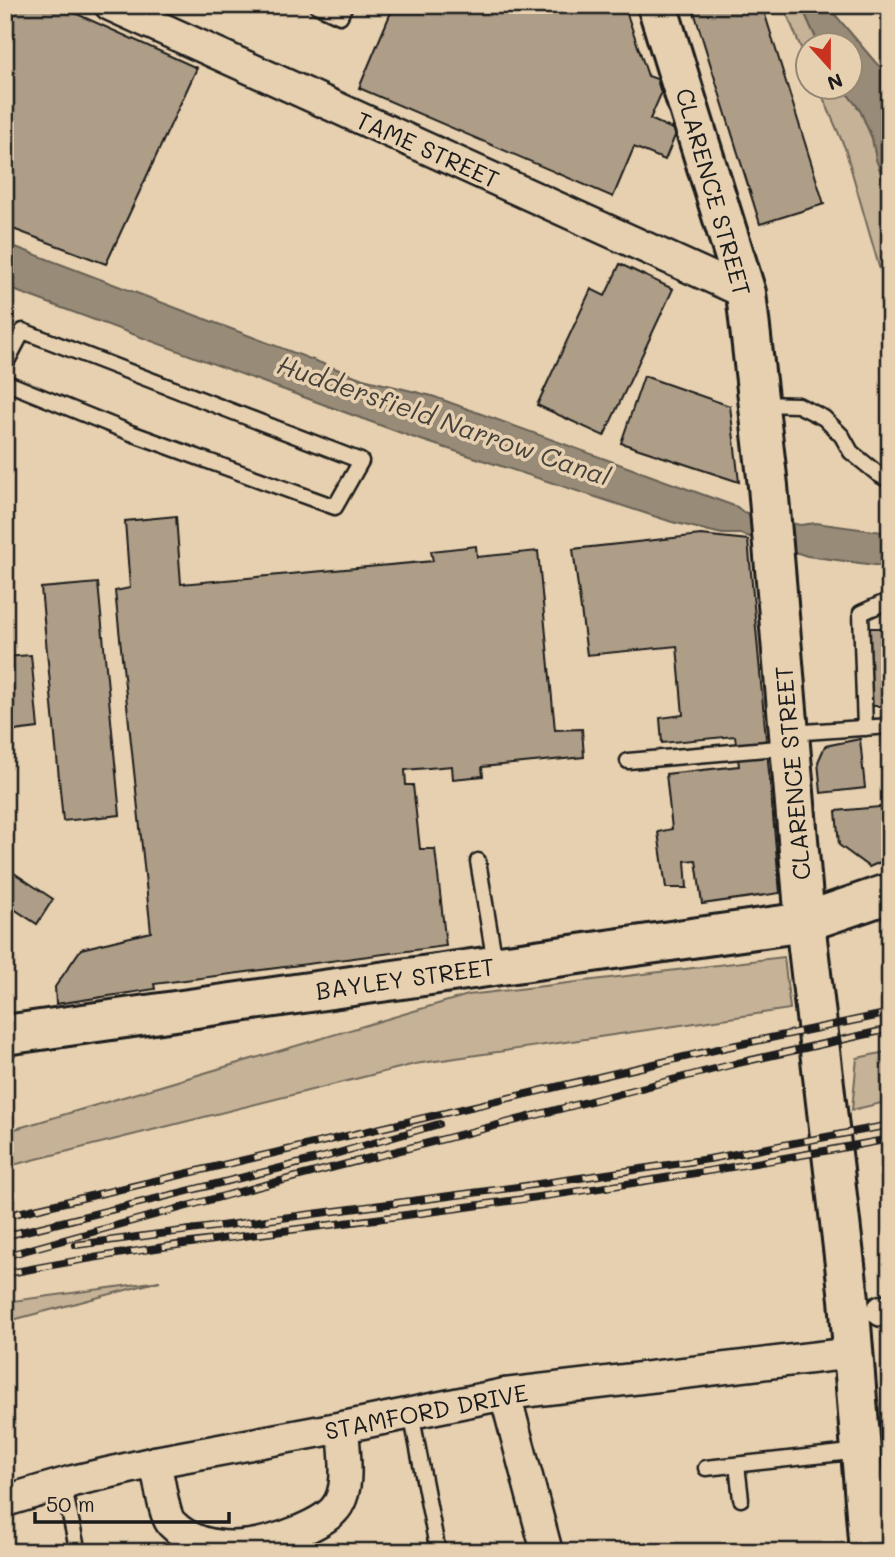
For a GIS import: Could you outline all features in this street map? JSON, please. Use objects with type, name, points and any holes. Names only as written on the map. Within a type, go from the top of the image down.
[{"type":"main road","name":"CLARENCE STREET","points":[[657,5],[746,293],[768,486],[805,922],[849,1298],[869,1552]]},
{"type":"main road","name":"BAYLEY STREET","points":[[6,1031],[805,922],[890,894]]},
{"type":"street","name":"TAME STREET","points":[[110,5],[746,293]]},
{"type":"street","name":"STAMFORD DRIVE","points":[[5,1501],[155,1462],[505,1394],[853,1353]]},
{"type":"street","points":[[505,1394],[547,1552]]},
{"type":"street","points":[[155,1462],[169,1522],[190,1538],[217,1546],[241,1548],[273,1542],[310,1527],[335,1510],[346,1483],[343,1427]]},
{"type":"lane","points":[[316,5],[340,16],[345,5]]},
{"type":"lane","points":[[5,365],[23,331],[362,461],[335,507],[131,433],[5,382]]},
{"type":"lane","points":[[758,404],[798,405],[824,418],[842,436],[851,452],[890,481]]},
{"type":"lane","points":[[865,728],[861,613],[890,600]]},
{"type":"lane","points":[[628,761],[890,726]]},
{"type":"lane","points":[[478,861],[495,966]]},
{"type":"lane","points":[[411,1413],[438,1552]]},
{"type":"lane","points":[[706,1468],[861,1451]]},
{"type":"lane","points":[[737,1465],[741,1499]]},
{"type":"lane","points":[[63,1484],[78,1552]]},
{"type":"shaded area","points":[[783,5],[801,5],[813,32],[794,32]]},
{"type":"shaded area","points":[[825,102],[854,102],[872,138],[876,159],[890,197],[890,305],[845,148]]},
{"type":"shaded area","points":[[784,957],[790,1009],[415,1064],[5,1167],[5,1132],[468,995]]},
{"type":"shaded area","points":[[890,1051],[890,1101],[852,1110],[857,1058]]},
{"type":"shaded area","points":[[160,1281],[5,1322],[5,1302]]},
{"type":"water","points":[[801,5],[827,5],[850,32],[813,32]]},
{"type":"water","points":[[864,49],[890,76],[890,197],[876,159],[872,138],[854,102],[864,102]]},
{"type":"water","name":"Huddersfield Narrow Canal","points":[[5,243],[363,379],[432,396],[737,507],[743,512],[800,525],[816,523],[890,533],[890,567],[807,556],[741,534],[722,534],[672,522],[412,437],[5,287]]},
{"type":"building","points":[[5,5],[57,5],[197,68],[106,264],[5,226]]},
{"type":"building","points":[[394,5],[624,5],[648,76],[657,79],[661,94],[650,119],[677,131],[665,160],[634,147],[613,197],[359,88]]},
{"type":"building","points":[[692,5],[762,5],[824,204],[760,224]]},
{"type":"building","points":[[620,264],[673,289],[604,436],[537,405],[591,289],[605,296]]},
{"type":"building","points":[[644,376],[730,406],[739,482],[621,443]]},
{"type":"building","points":[[176,516],[181,584],[433,561],[431,551],[476,546],[477,557],[538,551],[555,730],[582,729],[584,757],[482,767],[483,776],[453,779],[452,766],[405,770],[406,785],[413,785],[420,849],[435,849],[446,946],[154,984],[155,989],[56,1004],[55,987],[81,949],[151,932],[115,591],[130,588],[125,521]]},
{"type":"building","points":[[701,535],[748,540],[780,893],[702,904],[696,860],[685,861],[687,888],[666,888],[658,832],[672,829],[666,774],[739,766],[735,736],[662,743],[660,718],[683,715],[677,646],[587,655],[573,549]]},
{"type":"building","points":[[98,583],[120,815],[63,821],[41,588]]},
{"type":"building","points":[[869,628],[890,628],[890,706],[869,706]]},
{"type":"building","points":[[31,655],[38,728],[5,732],[5,657]]},
{"type":"building","points":[[860,739],[865,788],[821,793],[818,762],[825,746]]},
{"type":"building","points":[[890,806],[890,858],[869,867],[839,845],[836,811]]},
{"type":"building","points":[[5,867],[53,899],[37,924],[5,903]]},
{"type":"railway","points":[[5,1216],[727,1047],[890,1013]]},
{"type":"railway","points":[[5,1256],[242,1191],[738,1063],[890,1029]]},
{"type":"railway","points":[[5,1236],[321,1158],[439,1124]]},
{"type":"railway","points":[[76,1245],[709,1159],[890,1125]]},
{"type":"railway","points":[[5,1274],[186,1244],[639,1182],[890,1139]]}]
